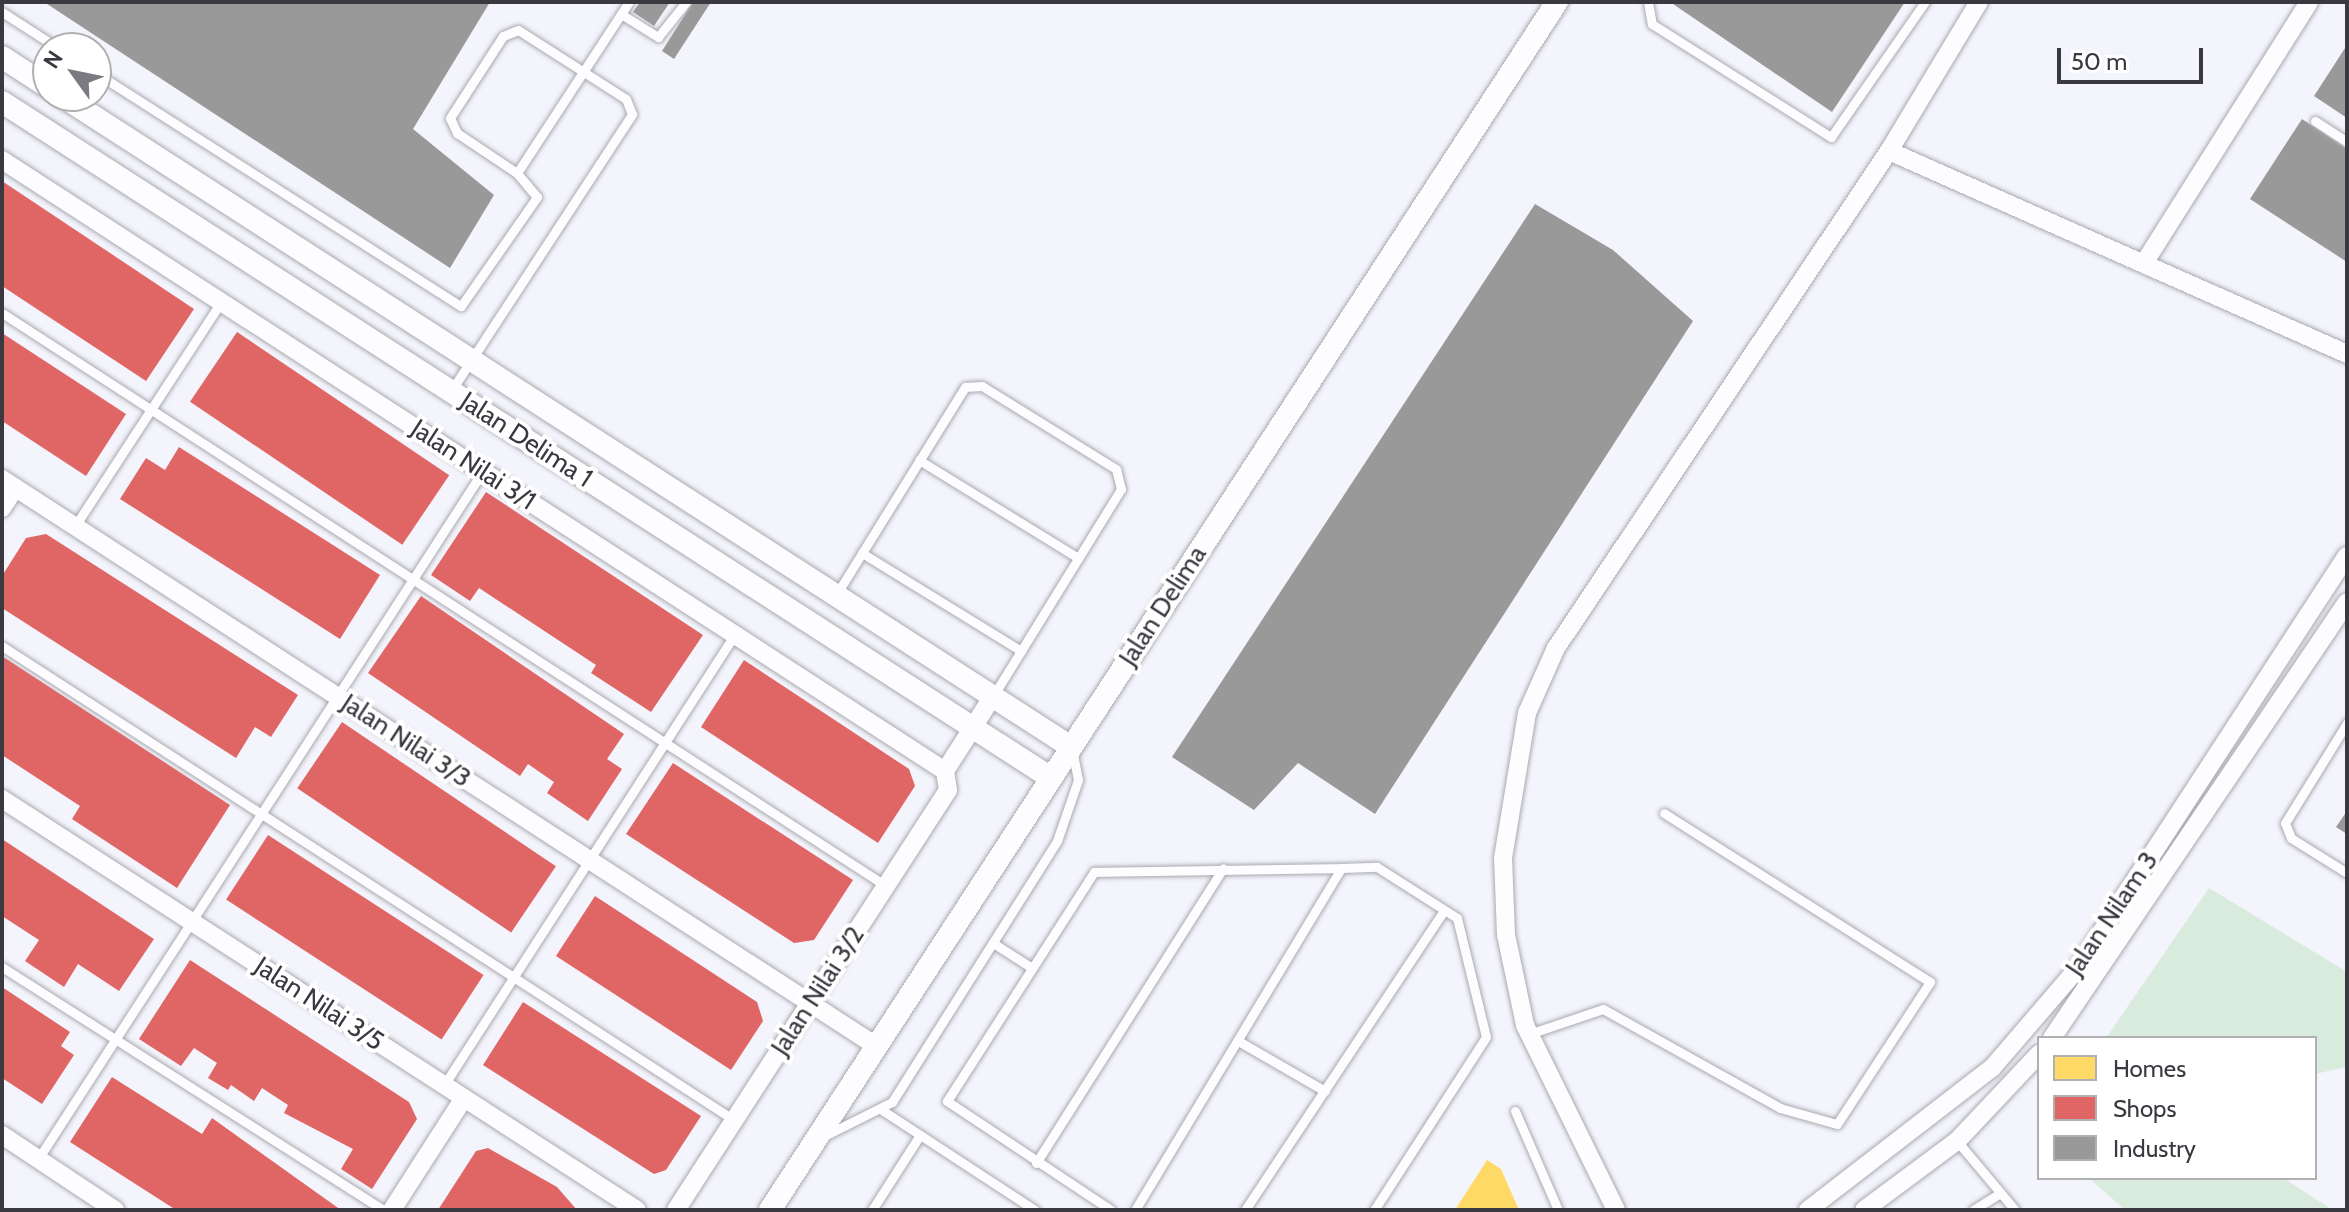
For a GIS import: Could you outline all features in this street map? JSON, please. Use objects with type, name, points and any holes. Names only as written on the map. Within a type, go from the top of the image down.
[{"type":"street","name":"Jalan Delima","points":[[770,1210],[1557,2]]},
{"type":"street","points":[[1616,1210],[1529,1034],[1506,935],[1503,858],[1527,713],[1556,648],[1889,151],[1979,2]]},
{"type":"street","points":[[2146,260],[2309,2]]},
{"type":"street","points":[[2,57],[32,77]]},
{"type":"street","name":"Jalan Delima 1","points":[[2,102],[1051,778]]},
{"type":"street","name":"Jalan Delima 1","points":[[87,112],[1071,747]]},
{"type":"street","points":[[1889,151],[2146,260],[2347,354]]},
{"type":"street","name":"Jalan Nilai 3/1","points":[[2,160],[945,771]]},
{"type":"street","points":[[2,508],[9,483]]},
{"type":"street","name":"Jalan Nilai 3/3","points":[[9,483],[876,1046]]},
{"type":"street","name":"Jalan Nilam 3","points":[[1808,1210],[1992,1068],[2078,968],[2341,580],[2347,556]]},
{"type":"street","name":"Jalan Nilam 3","points":[[2053,1036],[2347,602]]},
{"type":"street","points":[[945,771],[993,696]]},
{"type":"street","name":"Jalan Nilai 3/2","points":[[676,1210],[948,790],[945,771]]},
{"type":"street","name":"Jalan Nilai 3/5","points":[[2,799],[637,1210]]},
{"type":"street","points":[[1864,1210],[1957,1141],[2037,1056]]},
{"type":"street","points":[[392,1210],[464,1098]]},
{"type":"street","points":[[2,1135],[115,1210]]},
{"type":"lane","points":[[517,173],[629,2]]},
{"type":"lane","points":[[621,14],[658,37],[686,2]]},
{"type":"lane","points":[[1648,2],[1652,24],[1826,137],[1840,131],[1925,2]]},
{"type":"lane","points":[[2,12],[33,32]]},
{"type":"lane","points":[[112,83],[456,306],[471,299],[535,202],[535,186],[450,124],[503,36],[524,32],[630,103],[630,120],[451,391]]},
{"type":"lane","points":[[2315,121],[2347,142]]},
{"type":"lane","points":[[75,526],[221,302]]},
{"type":"lane","points":[[2,313],[886,886]]},
{"type":"lane","points":[[836,595],[962,391],[982,386],[1120,473],[1121,489],[993,696]]},
{"type":"lane","points":[[919,460],[1078,558]]},
{"type":"lane","points":[[38,1159],[483,471]]},
{"type":"lane","points":[[862,553],[1021,651]]},
{"type":"lane","points":[[444,1085],[735,634]]},
{"type":"lane","points":[[2,646],[734,1120]]},
{"type":"lane","points":[[2347,723],[2285,828],[2347,873]]},
{"type":"lane","points":[[815,1140],[882,1110],[993,943],[1057,841],[1078,780],[1071,747]]},
{"type":"lane","points":[[1529,1034],[1603,1009],[1780,1108],[1837,1124],[1930,982],[1664,813]]},
{"type":"lane","points":[[1036,1163],[1223,868]]},
{"type":"lane","points":[[1135,1210],[1240,1042],[1341,868]]},
{"type":"lane","points":[[1111,1210],[947,1101],[1097,869],[1341,868],[1381,869],[1443,912],[1457,918],[1486,1037],[1374,1210]]},
{"type":"lane","points":[[1245,1210],[1443,912]]},
{"type":"lane","points":[[993,943],[1032,968]]},
{"type":"lane","points":[[2,967],[383,1210]]},
{"type":"lane","points":[[1240,1042],[1325,1091]]},
{"type":"lane","points":[[882,1110],[1035,1210]]},
{"type":"lane","points":[[1515,1111],[1558,1210]]},
{"type":"lane","points":[[872,1210],[920,1135]]},
{"type":"lane","points":[[1957,1141],[2015,1210]]},
{"type":"lane","points":[[1973,1210],[1999,1194]]},
{"type":"green space","points":[[2209,888],[2347,972],[2346,1067],[2317,1074],[2317,1036],[2107,1036]]},
{"type":"green space","points":[[2091,1180],[2286,1180],[2333,1210],[2125,1210]]},
{"type":"building: Homes","points":[[1487,1160],[1501,1169],[1519,1210],[1455,1210]]},
{"type":"building: Shops","points":[[2,181],[194,309],[146,381],[2,286]]},
{"type":"building: Shops","points":[[237,332],[449,475],[402,545],[190,402]]},
{"type":"building: Shops","points":[[2,333],[126,414],[86,476],[2,421]]},
{"type":"building: Shops","points":[[179,447],[380,575],[340,639],[120,499],[146,458],[165,470]]},
{"type":"building: Shops","points":[[486,492],[703,635],[651,712],[591,673],[596,665],[479,588],[470,601],[431,575]]},
{"type":"building: Shops","points":[[46,534],[298,695],[271,737],[255,727],[236,758],[2,608],[2,576],[26,538]]},
{"type":"building: Shops","points":[[421,596],[624,734],[607,759],[622,769],[588,821],[547,793],[554,782],[528,764],[520,776],[368,673]]},
{"type":"building: Shops","points":[[2,656],[230,805],[177,888],[72,819],[80,806],[2,755]]},
{"type":"building: Shops","points":[[744,660],[909,769],[915,786],[878,843],[701,727]]},
{"type":"building: Shops","points":[[342,722],[556,866],[511,933],[297,788]]},
{"type":"building: Shops","points":[[673,763],[853,880],[814,940],[794,943],[626,834]]},
{"type":"building: Shops","points":[[268,835],[484,975],[442,1040],[226,900]]},
{"type":"building: Shops","points":[[2,839],[154,939],[119,991],[78,964],[64,987],[25,961],[39,940],[2,916]]},
{"type":"building: Shops","points":[[595,896],[757,1002],[763,1021],[731,1070],[556,956]]},
{"type":"building: Shops","points":[[190,960],[409,1102],[417,1119],[372,1189],[341,1169],[353,1149],[284,1113],[288,1105],[262,1088],[254,1101],[231,1085],[228,1090],[208,1078],[217,1063],[194,1048],[181,1066],[139,1039]]},
{"type":"building: Shops","points":[[2,987],[70,1032],[61,1046],[74,1055],[42,1104],[2,1078]]},
{"type":"building: Shops","points":[[523,1002],[701,1116],[666,1170],[654,1174],[483,1065]]},
{"type":"building: Shops","points":[[112,1077],[202,1134],[212,1118],[341,1210],[176,1210],[70,1142]]},
{"type":"building: Shops","points":[[488,1148],[557,1187],[577,1210],[438,1210],[476,1151]]},
{"type":"building: Industry","points":[[44,2],[490,2],[413,129],[494,195],[450,268],[112,47],[112,32],[90,32]]},
{"type":"building: Industry","points":[[640,2],[670,2],[654,26],[633,12]]},
{"type":"building: Industry","points":[[693,2],[711,2],[674,59],[662,51]]},
{"type":"building: Industry","points":[[1670,2],[1905,2],[1832,112]]},
{"type":"building: Industry","points":[[2347,45],[2347,118],[2314,96]]},
{"type":"building: Industry","points":[[2302,119],[2347,149],[2347,262],[2250,199]]},
{"type":"building: Industry","points":[[1535,204],[1613,250],[1693,321],[1375,814],[1298,763],[1254,810],[1172,757]]},
{"type":"building: Industry","points":[[2347,811],[2347,834],[2336,827]]}]
